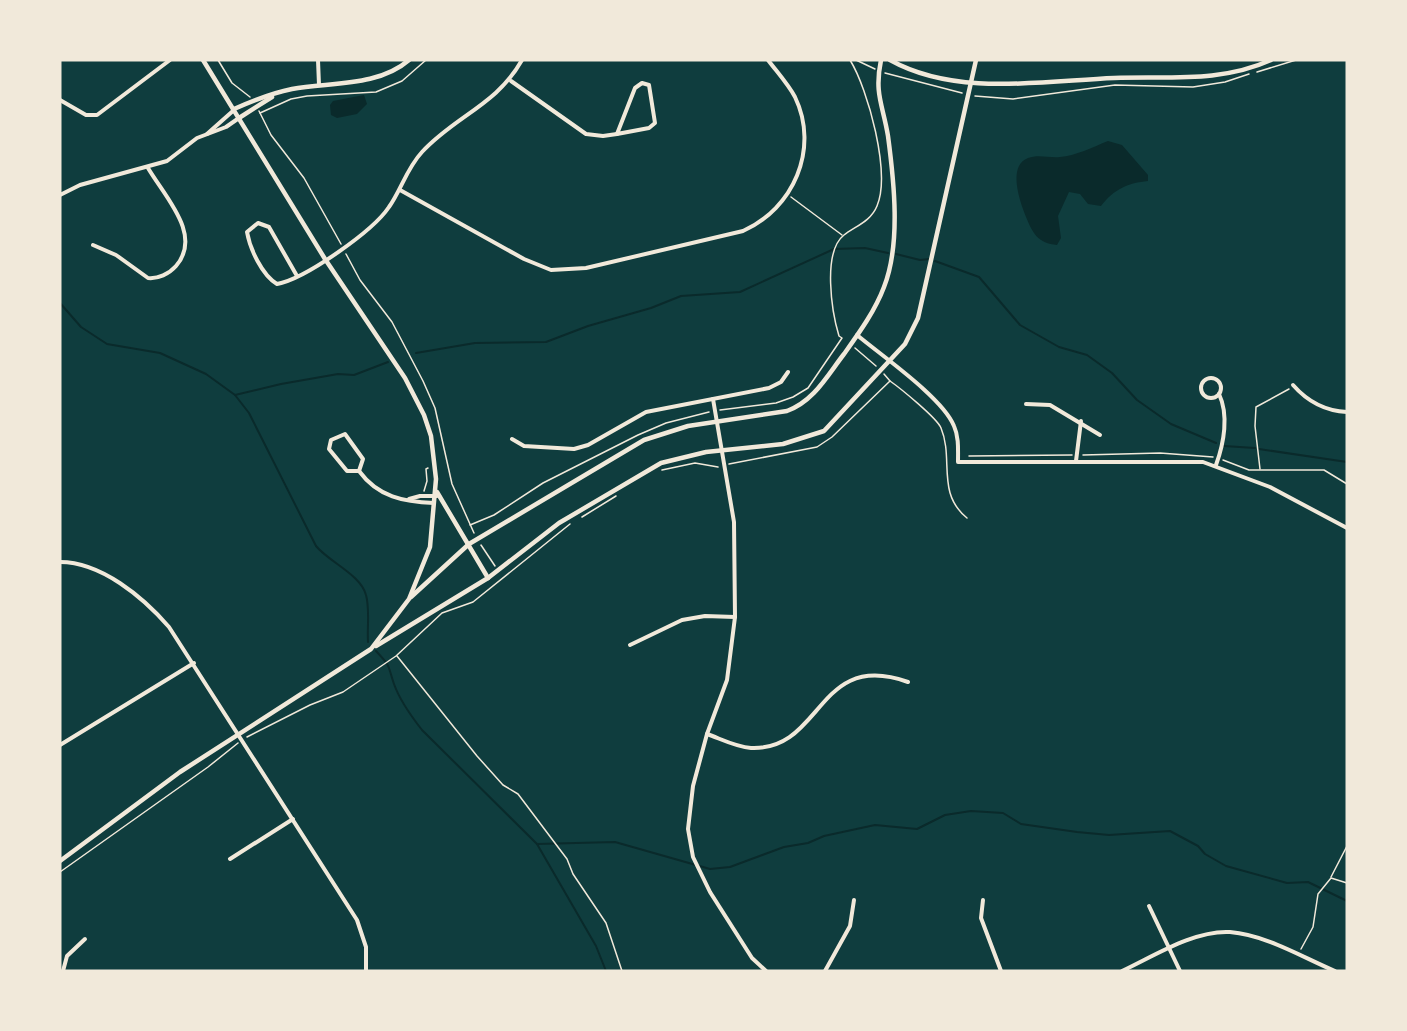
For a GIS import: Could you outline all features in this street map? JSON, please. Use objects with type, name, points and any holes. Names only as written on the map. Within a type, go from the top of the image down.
[{"type":"street","points":[[60,100],[86,115],[97,115],[170,60]]},
{"type":"street","points":[[203,60],[325,259],[375,331],[417,400],[431,436],[436,503],[430,547],[409,598]]},
{"type":"street","points":[[318,60],[319,85]]},
{"type":"street","points":[[60,195],[80,186],[148,168],[175,157],[207,134],[234,110],[254,101],[319,85],[369,79],[396,69],[408,60]]},
{"type":"street","points":[[297,276],[269,227],[258,223],[250,227],[247,232],[252,249],[270,280],[277,284],[297,276],[344,249],[380,220],[421,153],[511,81],[522,60]]},
{"type":"street","points":[[400,190],[524,259],[551,270],[563,271],[742,231],[765,218],[788,195],[798,176],[803,158],[804,129],[795,97],[768,60]]},
{"type":"street","points":[[371,650],[409,598],[469,544],[644,440],[675,429],[787,411],[800,406],[824,382],[857,335],[884,289],[892,246],[894,191],[891,161],[876,85],[881,60]]},
{"type":"street","points":[[890,60],[924,73],[972,83],[1003,86],[1116,78],[1209,77],[1233,74],[1271,60]]},
{"type":"street","points":[[60,861],[180,772],[241,737],[371,650],[488,578],[559,523],[647,470],[672,458],[783,444],[819,434],[905,344],[918,318],[976,60]]},
{"type":"street","points":[[511,81],[586,134],[597,136],[617,134],[648,128],[655,123],[649,85],[642,83],[635,88],[617,134]]},
{"type":"street","points":[[207,134],[226,128],[239,118],[259,110],[274,95]]},
{"type":"street","points":[[93,245],[116,255],[148,278],[167,273],[180,261],[187,249],[187,235],[148,168]]},
{"type":"street","points":[[857,335],[928,392],[947,413],[957,436],[958,462],[1188,462],[1216,465],[1270,487],[1347,528]]},
{"type":"street","points":[[513,439],[524,446],[574,449],[588,445],[646,412],[769,388],[781,382],[789,372]]},
{"type":"street","points":[[1216,465],[1225,407],[1219,394],[1220,385],[1216,380],[1210,378],[1202,384],[1201,390],[1204,396],[1210,398],[1219,394]]},
{"type":"street","points":[[1293,385],[1304,398],[1318,405],[1347,412]]},
{"type":"street","points":[[712,399],[735,532],[735,617],[727,680],[707,734],[693,786],[689,836],[695,862],[733,929],[759,969],[766,971]]},
{"type":"street","points":[[1026,404],[1050,405],[1081,421],[1100,435]]},
{"type":"street","points":[[1076,461],[1081,421]]},
{"type":"street","points":[[359,471],[363,459],[345,434],[336,436],[328,445],[329,449],[346,471],[359,471],[380,493],[436,503]]},
{"type":"street","points":[[409,499],[437,494]]},
{"type":"street","points":[[437,494],[488,578]]},
{"type":"street","points":[[60,562],[95,570],[126,589],[163,621],[194,663],[357,920],[366,947],[366,971]]},
{"type":"street","points":[[630,645],[682,620],[700,617],[735,617]]},
{"type":"street","points":[[60,745],[194,663]]},
{"type":"street","points":[[707,734],[741,746],[777,745],[802,725],[842,683],[851,678],[881,674],[908,682]]},
{"type":"street","points":[[230,859],[293,819]]},
{"type":"street","points":[[825,971],[850,926],[854,900]]},
{"type":"street","points":[[983,900],[981,918],[1001,971]]},
{"type":"street","points":[[1149,906],[1167,949],[1180,971]]},
{"type":"street","points":[[1122,971],[1167,949],[1202,936],[1230,932],[1252,936],[1335,971]]},
{"type":"street","points":[[63,971],[68,956],[85,939]]},
{"type":"path","points":[[218,60],[232,83],[254,101]]},
{"type":"path","points":[[426,60],[402,81],[376,92],[307,96],[259,110],[271,135],[304,178],[360,280],[392,322],[423,381],[435,408],[452,484],[477,539],[504,579]]},
{"type":"path","points":[[470,525],[494,515],[543,483],[666,423],[714,411],[776,403],[808,388],[842,338],[835,324],[830,263],[835,245],[874,212],[882,182],[869,110],[850,60]]},
{"type":"path","points":[[788,195],[843,236]]},
{"type":"path","points":[[850,345],[940,426],[947,457],[948,490],[952,502],[967,518]]},
{"type":"path","points":[[657,471],[695,463],[716,468],[817,447],[832,437],[890,381]]},
{"type":"path","points":[[1260,470],[1255,426],[1256,407],[1293,385]]},
{"type":"path","points":[[958,456],[1160,453],[1218,459],[1249,470],[1324,470],[1347,484]]},
{"type":"path","points":[[60,873],[208,767],[241,737],[343,692],[396,656],[442,613],[473,602],[560,531],[620,494]]},
{"type":"path","points":[[396,656],[477,756],[503,785],[518,794],[557,848],[606,923],[622,971]]},
{"type":"path","points":[[1299,956],[1313,927],[1318,894],[1331,878],[1347,846]]},
{"type":"path","points":[[1331,878],[1347,883]]},
{"type":"water","points":[[364,95],[367,104],[357,114],[337,118],[331,115],[330,105],[333,101]]},
{"type":"water","points":[[1108,141],[1122,145],[1148,175],[1148,181],[1122,188],[1111,195],[1101,206],[1088,204],[1080,194],[1069,192],[1058,216],[1061,238],[1057,245],[1041,240],[1029,223],[1018,194],[1018,168],[1022,162],[1032,157],[1072,155]]},
{"type":"waterway","points":[[416,353],[475,343],[546,342],[681,296],[740,292],[834,249],[865,248],[888,253]]},
{"type":"waterway","points":[[896,254],[920,260],[930,259]]},
{"type":"waterway","points":[[935,261],[979,277],[1020,325],[1059,347],[1087,355],[1112,373],[1137,400],[1171,424],[1216,443]]},
{"type":"waterway","points":[[60,303],[81,327],[107,344],[160,353],[206,374],[235,395],[249,413],[316,546],[358,581],[363,588],[368,606],[368,642]]},
{"type":"waterway","points":[[235,395],[338,374],[354,375],[388,362]]},
{"type":"waterway","points":[[1224,446],[1255,448]]},
{"type":"waterway","points":[[1259,449],[1347,462]]},
{"type":"waterway","points":[[376,651],[387,664],[399,696],[422,730],[537,844],[596,946],[606,971]]},
{"type":"waterway","points":[[537,844],[615,842],[710,869],[730,867],[784,847],[875,825],[917,829],[945,815],[971,811],[1003,813],[1021,824],[1077,832],[1109,835],[1170,831],[1198,846],[1205,854],[1226,866],[1287,883],[1308,882],[1347,901]]}]
